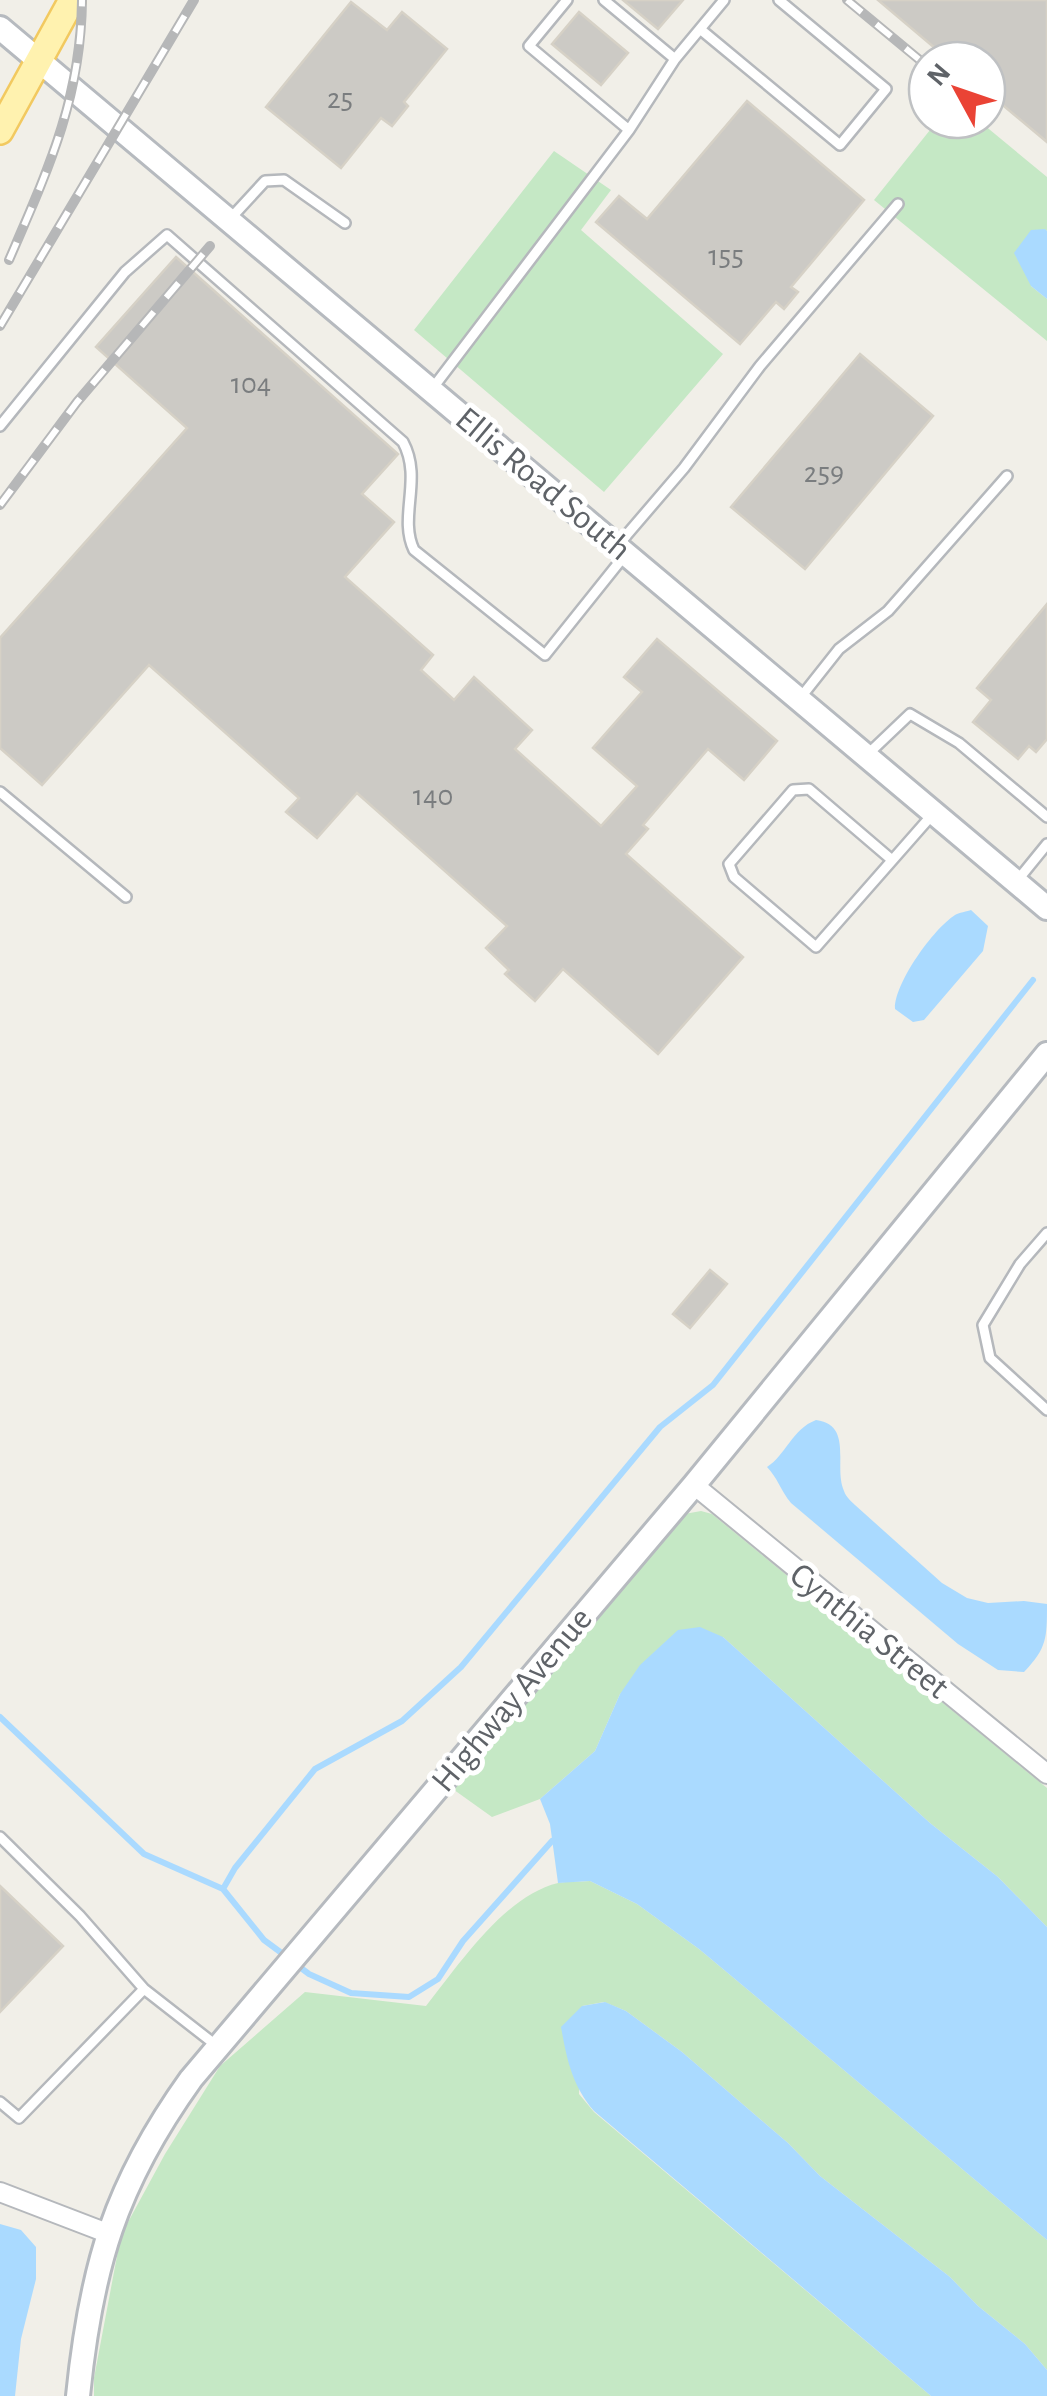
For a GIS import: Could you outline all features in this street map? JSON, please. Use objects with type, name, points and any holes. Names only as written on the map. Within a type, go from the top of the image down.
[{"type":"main road","points":[[2,121],[72,0]]},
{"type":"street","name":"Ellis Road South","points":[[0,28],[1047,908]]},
{"type":"street","name":"Highway Avenue","points":[[78,2396],[85,2331],[107,2233],[141,2155],[174,2102],[216,2046],[694,1485],[1047,1054]]},
{"type":"street","name":"Cynthia Street","points":[[694,1485],[1047,1774]]},
{"type":"street","points":[[0,2192],[107,2233]]},
{"type":"lane","points":[[567,0],[529,46],[628,130]]},
{"type":"lane","points":[[604,0],[675,59]]},
{"type":"lane","points":[[432,389],[628,130],[675,59],[724,0]]},
{"type":"lane","points":[[700,29],[840,145],[886,89],[779,0]]},
{"type":"lane","points":[[230,219],[265,181],[284,180],[345,224]]},
{"type":"lane","points":[[0,426],[125,272],[167,235],[404,442],[414,478],[408,539],[414,550],[545,655],[760,366],[898,204]]},
{"type":"lane","points":[[799,699],[839,648],[888,611],[1007,476]]},
{"type":"lane","points":[[866,756],[910,714],[960,743],[1047,817]]},
{"type":"lane","points":[[892,860],[809,789],[793,790],[729,864],[734,877],[816,947],[934,813]]},
{"type":"lane","points":[[0,792],[126,897]]},
{"type":"lane","points":[[1016,882],[1047,844]]},
{"type":"lane","points":[[1047,1233],[1020,1264],[983,1324],[990,1358],[1047,1410]]},
{"type":"lane","points":[[0,1837],[80,1916],[144,1989],[216,2046]]},
{"type":"lane","points":[[0,2102],[20,2118],[144,1989]]},
{"type":"green space","points":[[922,140],[1002,140],[1047,177],[1047,231],[1044,229],[1031,286],[1047,299],[1047,341],[874,200]]},
{"type":"green space","points":[[554,151],[611,190],[581,230],[723,354],[604,492],[414,330]]},
{"type":"green space","points":[[701,1511],[712,1514],[1047,1788],[1047,1927],[998,1877],[930,1823],[723,1637],[620,1694],[595,1751],[540,1799],[492,1817],[450,1787],[679,1515]]},
{"type":"green space","points":[[590,1881],[637,1904],[699,1949],[1047,2240],[1047,2370],[1025,2344],[950,2277],[820,2176],[788,2143],[682,2052],[626,2011],[604,2002],[582,2006],[579,2094],[594,2112],[931,2396],[94,2396],[121,2235],[220,2066],[305,1992],[426,2006],[484,1934],[519,1902],[558,1883]]},
{"type":"water","points":[[1045,229],[1047,299],[1031,286],[1014,253],[1031,230]]},
{"type":"water","points":[[971,910],[988,926],[983,951],[924,1020],[913,1022],[895,1009],[908,972],[946,922]]},
{"type":"water","points":[[816,1420],[828,1424],[839,1438],[841,1481],[847,1497],[942,1583],[967,1598],[988,1603],[1047,1604],[1044,1642],[1024,1672],[998,1670],[958,1644],[791,1503],[767,1467],[801,1429]]},
{"type":"water","points":[[700,1627],[723,1637],[930,1823],[998,1877],[1047,1927],[1047,2240],[699,1949],[637,1904],[590,1881],[558,1883],[550,1824],[540,1799],[595,1751],[620,1694],[640,1665],[678,1630]]},
{"type":"water","points":[[605,2002],[626,2011],[682,2052],[788,2143],[820,2176],[950,2277],[1025,2344],[1047,2370],[1047,2396],[931,2396],[594,2111],[572,2072],[561,2027],[582,2006]]},
{"type":"water","points":[[0,2224],[21,2230],[36,2247],[36,2279],[21,2339],[15,2396],[0,2396]]},
{"type":"building","points":[[623,0],[683,0],[658,29]]},
{"type":"building","points":[[878,0],[1047,0],[1047,142],[1007,109],[1007,40],[925,40]]},
{"type":"building","points":[[351,2],[387,30],[402,12],[447,49],[404,102],[408,106],[392,126],[381,118],[341,168],[266,107]]},
{"type":"building","points":[[579,12],[628,53],[601,85],[552,44]]},
{"type":"building","points":[[747,101],[864,200],[791,287],[798,292],[784,309],[776,302],[740,344],[596,222],[619,196],[647,219]]},
{"type":"building","points":[[176,257],[398,454],[362,494],[394,522],[345,577],[433,655],[421,670],[454,700],[474,677],[532,730],[515,749],[601,826],[637,786],[593,748],[642,692],[624,677],[657,639],[777,741],[744,780],[708,749],[643,825],[648,829],[626,854],[743,957],[658,1054],[563,969],[535,1001],[505,974],[509,970],[486,948],[507,926],[357,793],[317,838],[286,812],[299,798],[149,665],[42,785],[0,748],[0,638],[187,428],[96,347]]},
{"type":"building","points":[[860,354],[933,416],[805,569],[731,507]]},
{"type":"building","points":[[1047,604],[1047,739],[1036,752],[1029,746],[1018,759],[973,722],[991,700],[977,688]]},
{"type":"building","points":[[710,1270],[727,1284],[690,1328],[673,1314]]},
{"type":"building","points":[[0,1886],[63,1946],[0,2012]]},
{"type":"waterway","points":[[287,1957],[264,1940],[223,1889],[235,1868],[315,1769],[402,1721],[461,1667],[660,1427],[713,1385],[1033,980]]},
{"type":"waterway","points":[[0,1717],[144,1854],[223,1889]]},
{"type":"waterway","points":[[297,1965],[351,1993],[409,1997],[438,1979],[463,1941],[552,1841]]},
{"type":"railway","points":[[9,260],[49,164],[69,102],[82,0]]},
{"type":"railway","points":[[0,326],[194,0]]},
{"type":"railway","points":[[847,0],[907,50]]},
{"type":"railway","points":[[0,505],[77,402],[210,246]]}]
